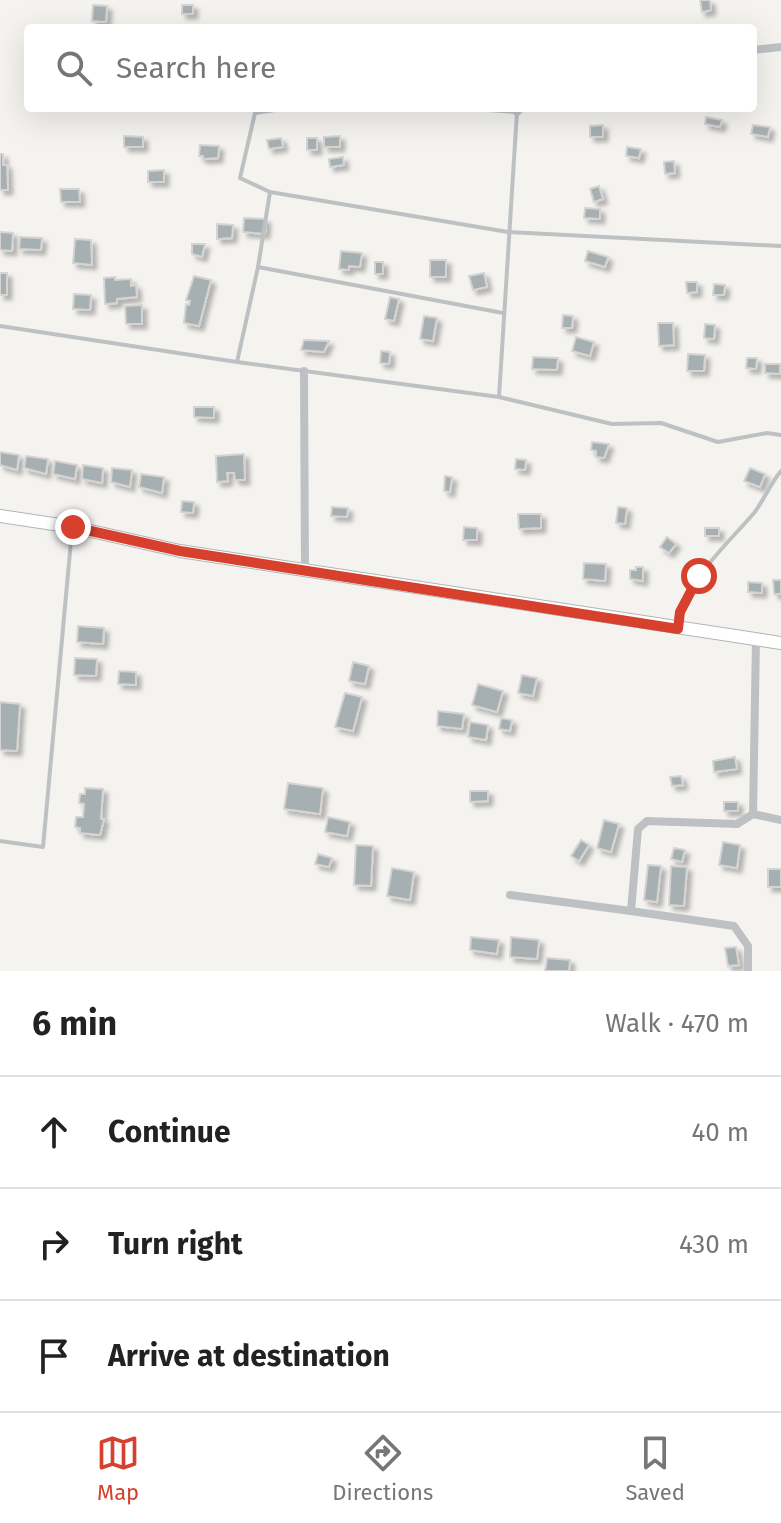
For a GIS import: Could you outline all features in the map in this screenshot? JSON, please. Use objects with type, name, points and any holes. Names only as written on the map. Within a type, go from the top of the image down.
[{"type":"main road","points":[[0,516],[73,527],[180,551],[781,643]]},
{"type":"street","points":[[757,50],[781,47]]},
{"type":"street","points":[[304,371],[305,570]]},
{"type":"street","points":[[753,814],[756,639]]},
{"type":"street","points":[[631,911],[638,829],[647,821],[737,824],[753,814],[781,820]]},
{"type":"street","points":[[510,895],[734,926],[748,946],[748,971]]},
{"type":"lane","points":[[262,112],[255,113],[240,178],[270,192],[508,232],[781,246]]},
{"type":"lane","points":[[499,397],[508,232],[519,112]]},
{"type":"lane","points":[[237,362],[258,267],[270,192]]},
{"type":"lane","points":[[258,267],[505,314]]},
{"type":"lane","points":[[0,326],[499,397],[612,424],[661,423],[718,442],[767,433],[781,435]]},
{"type":"lane","points":[[678,629],[680,612],[699,576],[756,510],[781,471]]},
{"type":"lane","points":[[0,841],[43,847],[73,527]]},
{"type":"building","points":[[700,0],[710,0],[711,10],[702,12]]},
{"type":"building","points":[[93,5],[107,6],[106,22],[92,21]]},
{"type":"building","points":[[182,5],[193,5],[193,14],[182,14]]},
{"type":"building","points":[[706,117],[722,120],[720,127],[705,124]]},
{"type":"building","points":[[603,125],[603,137],[590,137],[590,126]]},
{"type":"building","points":[[753,125],[770,127],[768,137],[751,134]]},
{"type":"building","points":[[124,136],[143,137],[143,147],[124,147]]},
{"type":"building","points":[[340,136],[340,147],[324,147],[324,137]]},
{"type":"building","points":[[281,138],[283,147],[269,149],[267,140]]},
{"type":"building","points":[[307,138],[317,138],[317,150],[307,150]]},
{"type":"building","points":[[200,145],[219,146],[218,158],[203,159],[199,156]]},
{"type":"building","points":[[627,147],[641,149],[639,158],[626,156]]},
{"type":"building","points":[[0,154],[3,154],[3,165],[7,165],[8,190],[0,190]]},
{"type":"building","points":[[343,157],[344,165],[330,167],[329,159]]},
{"type":"building","points":[[674,161],[675,173],[665,174],[664,162]]},
{"type":"building","points":[[164,170],[164,182],[148,182],[148,171]]},
{"type":"building","points":[[599,186],[603,199],[594,202],[590,189]]},
{"type":"building","points":[[60,189],[79,189],[80,202],[61,202]]},
{"type":"building","points":[[585,208],[600,209],[600,219],[584,218]]},
{"type":"building","points":[[244,218],[266,219],[265,234],[243,232]]},
{"type":"building","points":[[217,224],[233,225],[232,238],[217,239]]},
{"type":"building","points":[[0,232],[13,233],[12,251],[0,250]]},
{"type":"building","points":[[20,237],[42,238],[41,250],[19,249]]},
{"type":"building","points":[[75,239],[91,240],[92,265],[73,263]]},
{"type":"building","points":[[192,244],[205,244],[202,257],[192,254]]},
{"type":"building","points":[[341,251],[362,253],[360,267],[339,269]]},
{"type":"building","points":[[588,251],[608,257],[605,267],[585,261]]},
{"type":"building","points":[[430,260],[446,260],[446,277],[430,277]]},
{"type":"building","points":[[375,262],[383,262],[383,274],[375,274]]},
{"type":"building","points":[[0,273],[7,273],[7,295],[0,295]]},
{"type":"building","points":[[484,273],[487,287],[473,290],[469,276]]},
{"type":"building","points":[[194,276],[211,280],[199,326],[184,323],[186,304],[189,305],[190,301],[186,300]]},
{"type":"building","points":[[115,277],[115,280],[131,279],[131,286],[136,285],[137,297],[105,304],[104,278]]},
{"type":"building","points":[[686,282],[697,282],[697,292],[687,293]]},
{"type":"building","points":[[714,284],[725,285],[724,295],[713,295]]},
{"type":"building","points":[[74,294],[91,295],[90,310],[73,309]]},
{"type":"building","points":[[390,297],[399,299],[394,321],[385,319]]},
{"type":"building","points":[[142,305],[142,324],[126,324],[125,306]]},
{"type":"building","points":[[563,315],[573,316],[572,328],[562,328]]},
{"type":"building","points":[[424,316],[437,318],[433,341],[420,339]]},
{"type":"building","points":[[658,323],[673,323],[674,345],[659,346]]},
{"type":"building","points":[[705,324],[715,325],[714,339],[704,338]]},
{"type":"building","points":[[576,337],[594,342],[590,356],[572,351]]},
{"type":"building","points":[[304,340],[329,341],[324,352],[301,350]]},
{"type":"building","points":[[381,351],[390,352],[389,364],[380,363]]},
{"type":"building","points":[[688,354],[705,355],[704,371],[687,371]]},
{"type":"building","points":[[533,357],[558,358],[557,370],[532,369]]},
{"type":"building","points":[[747,358],[757,358],[756,369],[746,368]]},
{"type":"building","points":[[765,364],[780,364],[780,374],[765,373]]},
{"type":"building","points":[[194,407],[214,407],[214,418],[194,417]]},
{"type":"building","points":[[592,442],[609,444],[604,458],[596,457],[596,451],[591,450]]},
{"type":"building","points":[[0,452],[19,455],[17,470],[0,465]]},
{"type":"building","points":[[244,454],[245,480],[235,480],[234,473],[227,473],[228,481],[217,482],[216,456]]},
{"type":"building","points":[[26,456],[48,459],[46,474],[24,468]]},
{"type":"building","points":[[516,459],[526,460],[525,470],[515,469]]},
{"type":"building","points":[[55,461],[77,465],[75,479],[53,474]]},
{"type":"building","points":[[83,465],[103,468],[102,483],[82,479]]},
{"type":"building","points":[[112,468],[132,470],[130,487],[111,482]]},
{"type":"building","points":[[750,468],[765,474],[760,487],[744,481]]},
{"type":"building","points":[[141,474],[164,477],[162,493],[139,487]]},
{"type":"building","points":[[445,476],[452,477],[450,492],[444,491]]},
{"type":"building","points":[[182,501],[194,502],[193,513],[181,512]]},
{"type":"building","points":[[332,507],[348,508],[347,517],[331,516]]},
{"type":"building","points":[[618,507],[627,508],[625,524],[616,523]]},
{"type":"building","points":[[518,514],[541,514],[541,528],[519,529]]},
{"type":"building","points":[[464,527],[477,528],[477,540],[463,540]]},
{"type":"building","points":[[705,528],[719,528],[719,536],[705,536]]},
{"type":"building","points":[[667,537],[676,544],[669,553],[660,547]]},
{"type":"building","points":[[584,563],[606,564],[605,581],[583,579]]},
{"type":"building","points":[[636,567],[643,567],[643,581],[630,579],[630,570],[636,570]]},
{"type":"building","points":[[773,580],[781,580],[781,594],[774,594]]},
{"type":"building","points":[[748,582],[762,583],[762,593],[748,592]]},
{"type":"building","points":[[78,626],[104,628],[103,644],[77,642]]},
{"type":"building","points":[[75,658],[97,659],[96,676],[74,675]]},
{"type":"building","points":[[353,662],[369,666],[365,684],[349,681]]},
{"type":"building","points":[[119,671],[136,672],[136,685],[118,684]]},
{"type":"building","points":[[522,675],[537,678],[533,696],[518,693]]},
{"type":"building","points":[[478,684],[503,691],[497,712],[472,705]]},
{"type":"building","points":[[345,693],[362,697],[353,731],[335,727]]},
{"type":"building","points":[[0,702],[20,704],[17,751],[0,750]]},
{"type":"building","points":[[438,711],[464,714],[462,729],[437,726]]},
{"type":"building","points":[[501,718],[512,720],[510,731],[499,729]]},
{"type":"building","points":[[470,722],[488,725],[486,740],[468,737]]},
{"type":"building","points":[[735,757],[737,769],[714,772],[713,761]]},
{"type":"building","points":[[681,776],[683,785],[672,786],[670,777]]},
{"type":"building","points":[[288,783],[323,788],[320,814],[284,809]]},
{"type":"building","points":[[85,788],[103,789],[101,819],[104,819],[100,835],[80,833],[80,828],[75,827],[76,817],[83,817],[84,804],[79,803],[80,794],[85,794]]},
{"type":"building","points":[[470,791],[488,791],[488,801],[470,802]]},
{"type":"building","points":[[724,802],[738,802],[738,811],[724,811]]},
{"type":"building","points":[[328,817],[350,822],[347,836],[325,832]]},
{"type":"building","points":[[604,820],[619,824],[611,852],[597,848]]},
{"type":"building","points":[[581,840],[589,845],[579,861],[571,856]]},
{"type":"building","points":[[723,842],[740,845],[737,868],[719,865]]},
{"type":"building","points":[[356,845],[373,846],[371,886],[354,885]]},
{"type":"building","points":[[674,848],[685,850],[682,862],[671,859]]},
{"type":"building","points":[[318,854],[332,858],[329,867],[315,864]]},
{"type":"building","points":[[648,865],[661,866],[657,902],[644,900]]},
{"type":"building","points":[[671,866],[687,867],[684,906],[669,905]]},
{"type":"building","points":[[392,868],[414,872],[410,900],[387,896]]},
{"type":"building","points":[[768,869],[781,869],[781,887],[768,887]]},
{"type":"building","points":[[471,937],[499,940],[497,954],[470,950]]},
{"type":"building","points":[[511,937],[539,940],[537,959],[510,957]]},
{"type":"building","points":[[736,947],[739,965],[728,966],[725,948]]},
{"type":"building","points":[[547,958],[570,960],[569,971],[545,971]]},
{"type":"route","points":[[73,527],[180,551],[678,629],[680,612],[699,576]]}]
